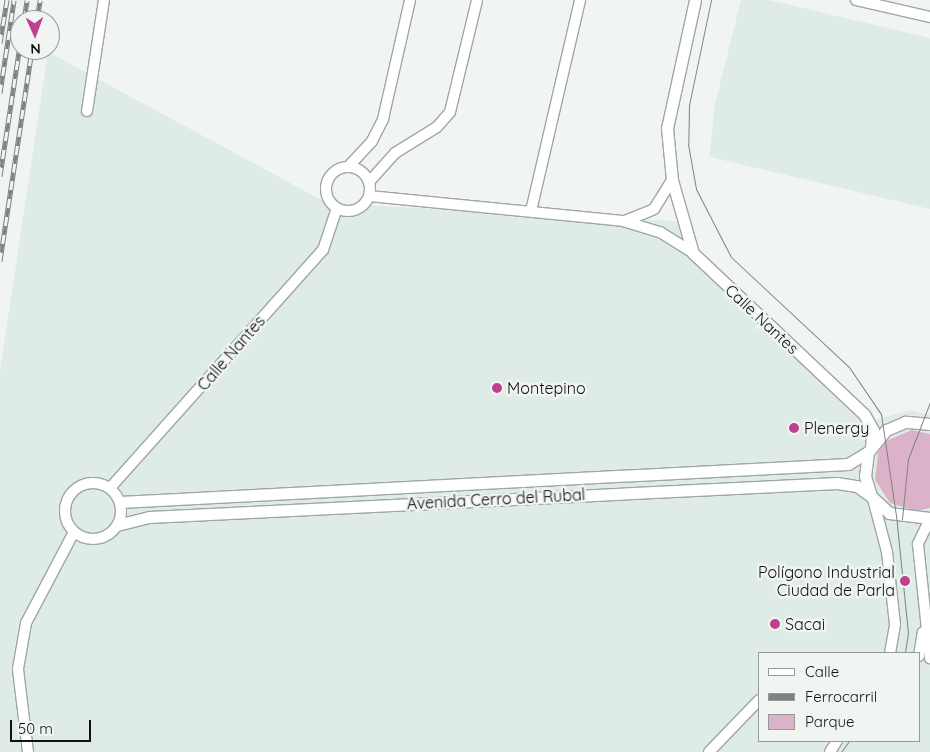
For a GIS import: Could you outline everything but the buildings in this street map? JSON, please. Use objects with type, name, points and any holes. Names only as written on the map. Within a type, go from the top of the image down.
[{"type":"street","points":[[87,111],[104,0]]},
{"type":"street","points":[[348,167],[360,170],[369,182],[369,196],[356,210],[337,208],[327,197],[327,182],[334,172],[348,167],[372,141],[383,120],[410,0]]},
{"type":"street","points":[[369,182],[395,153],[437,127],[450,112],[477,0]]},
{"type":"street","points":[[530,211],[580,0]]},
{"type":"street","points":[[693,253],[672,180],[668,128],[695,0]]},
{"type":"street","points":[[856,0],[930,17]]},
{"type":"street","name":"Calle Nantes","points":[[623,221],[654,209],[672,180]]},
{"type":"street","name":"Calle Nantes","points":[[369,196],[623,221],[660,232],[693,253],[864,414],[873,430],[865,476],[872,497]]},
{"type":"street","name":"Calle Nantes","points":[[110,488],[322,250],[337,208]]},
{"type":"street","name":"Avenida Cerro del Rubal","points":[[120,502],[848,464],[870,449],[897,424],[930,424]]},
{"type":"street","points":[[28,752],[18,669],[26,623],[74,532],[65,506],[74,489],[92,482],[110,488],[120,502],[117,525],[102,537],[74,532]]},
{"type":"street","name":"Avenida Cerro del Rubal","points":[[117,525],[149,517],[844,483],[872,497],[896,516],[930,519]]},
{"type":"street","points":[[872,497],[888,552],[895,625],[890,652]]},
{"type":"street","points":[[930,519],[918,544],[930,658]]},
{"type":"street","points":[[920,652],[925,622]]},
{"type":"street","points":[[709,752],[758,701]]},
{"type":"shaded area","points":[[741,0],[769,0],[930,38],[930,209],[710,157],[714,108]]},
{"type":"shaded area","points":[[60,58],[327,203],[675,221],[702,258],[874,420],[911,410],[930,415],[930,752],[0,752],[0,371],[47,60]]},
{"type":"green space","points":[[912,430],[930,434],[930,508],[916,511],[890,503],[875,480],[878,453],[886,441]]},
{"type":"tram line","points":[[711,0],[689,105],[688,144],[696,189],[731,257],[849,367],[881,414],[896,515],[908,633],[905,652]]},
{"type":"tram line","points":[[902,519],[908,459],[930,402]]},
{"type":"tram line","points":[[841,752],[848,742]]},
{"type":"railway","points":[[0,43],[7,0]]},
{"type":"railway","points":[[0,93],[14,0]]},
{"type":"railway","points":[[26,10],[27,0]]},
{"type":"railway","points":[[38,10],[40,0]]},
{"type":"railway","points":[[0,176],[18,60]]},
{"type":"railway","points":[[0,261],[30,60]]},
{"type":"place","name":"Montepino","points":[[497,388]]},
{"type":"place","name":"Plenergy","points":[[794,428]]},
{"type":"place","name":"Polígono Industrial Ciudad de Parla","points":[[905,581]]},
{"type":"place","name":"Sacai","points":[[775,624]]}]
